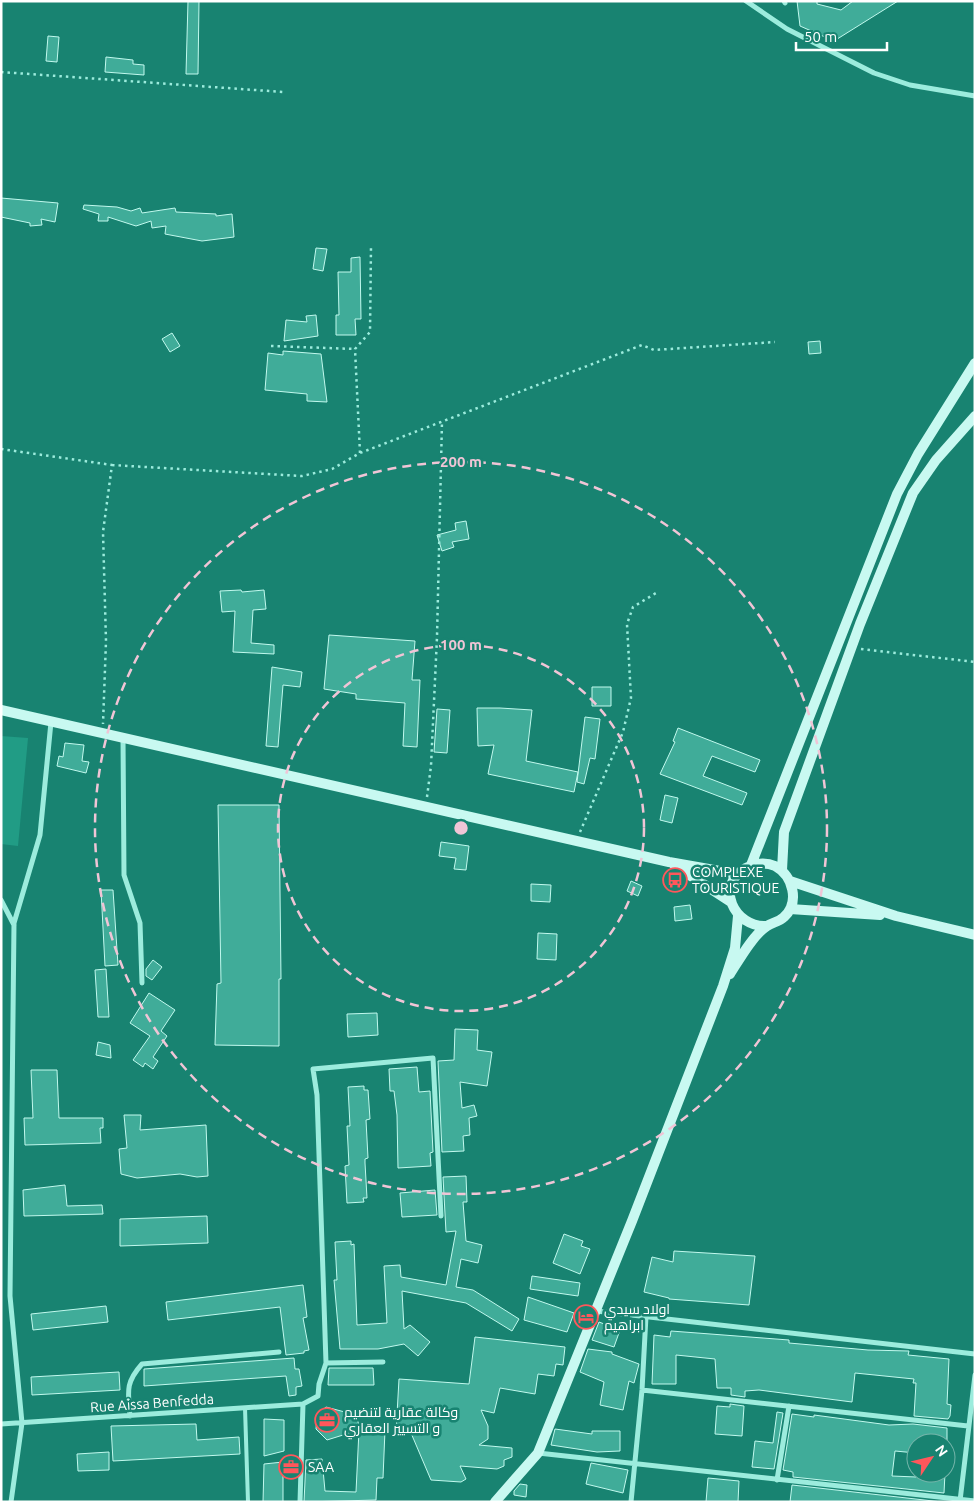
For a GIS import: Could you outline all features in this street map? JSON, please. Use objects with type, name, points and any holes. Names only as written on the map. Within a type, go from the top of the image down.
[{"type":"main road","points":[[751,865],[855,595],[897,494],[918,454],[975,363]]},
{"type":"main road","points":[[782,870],[784,832],[852,648],[913,493],[936,460],[975,416]]},
{"type":"main road","points":[[1,710],[669,862],[737,874]]},
{"type":"main road","points":[[669,862],[731,902]]},
{"type":"main road","points":[[766,863],[782,870],[790,881],[793,896],[790,909],[778,922],[767,926],[750,924],[738,916],[731,902],[732,884],[737,874],[751,865],[766,863]]},
{"type":"main road","points":[[790,881],[896,916],[975,935]]},
{"type":"main road","points":[[790,909],[896,916]]},
{"type":"main road","points":[[495,1502],[538,1453],[596,1312],[723,986],[735,948],[738,916]]},
{"type":"main road","points":[[723,986],[745,952],[767,926]]},
{"type":"street","points":[[746,1],[787,29],[874,73],[910,85],[975,96]]},
{"type":"street","points":[[11,1502],[22,1423],[10,1296],[14,925],[40,835],[51,721]]},
{"type":"street","points":[[123,738],[124,875],[140,923],[142,983]]},
{"type":"street","points":[[1,900],[14,925]]},
{"type":"street","points":[[300,1502],[303,1404],[318,1396],[319,1384],[326,1363],[317,1095],[313,1069],[433,1058],[441,1216]]},
{"type":"street","points":[[596,1312],[646,1316],[975,1354]]},
{"type":"street","points":[[631,1502],[642,1390],[646,1316]]},
{"type":"street","points":[[130,1416],[128,1387],[133,1374],[142,1364],[279,1352]]},
{"type":"street","points":[[326,1363],[383,1362]]},
{"type":"street","points":[[960,1501],[975,1375]]},
{"type":"street","points":[[642,1390],[968,1426]]},
{"type":"street","name":"Rue Aissa Benfedda","points":[[1,1424],[303,1404]]},
{"type":"street","points":[[777,1480],[789,1406]]},
{"type":"street","points":[[538,1453],[960,1501],[975,1501]]},
{"type":"lane","points":[[245,1408],[248,1502]]},
{"type":"path","points":[[1,72],[283,92]]},
{"type":"path","points":[[360,452],[355,349],[370,332],[371,246]]},
{"type":"path","points":[[1,449],[112,465],[302,476],[332,469],[360,452],[642,345],[654,350],[775,342]]},
{"type":"path","points":[[271,346],[355,349]]},
{"type":"path","points":[[426,807],[431,766],[436,647],[442,421]]},
{"type":"path","points":[[101,733],[105,707],[106,641],[103,532],[112,465]]},
{"type":"path","points":[[577,841],[623,732],[631,698],[627,624],[633,607],[656,593]]},
{"type":"path","points":[[852,648],[873,652],[975,662]]},
{"type":"green space","points":[[1,736],[28,738],[18,846],[1,844]]},
{"type":"building","points":[[188,1],[199,1],[198,74],[186,74]]},
{"type":"building","points":[[797,1],[817,1],[817,4],[841,10],[853,1],[898,1],[834,41],[800,26]]},
{"type":"building","points":[[48,36],[59,37],[57,62],[46,61]]},
{"type":"building","points":[[106,57],[133,60],[133,64],[144,65],[144,75],[105,72]]},
{"type":"building","points":[[1,198],[58,203],[55,222],[41,219],[42,225],[30,226],[30,223],[1,217]]},
{"type":"building","points":[[84,205],[117,207],[131,211],[140,208],[142,213],[175,208],[176,212],[216,214],[216,216],[232,214],[234,237],[202,241],[165,234],[166,226],[152,228],[151,221],[136,226],[108,217],[108,221],[98,221],[99,214],[83,209]]},
{"type":"building","points":[[316,248],[327,249],[323,271],[313,269]]},
{"type":"building","points":[[360,257],[361,319],[355,319],[356,335],[336,335],[336,315],[339,315],[338,272],[351,272],[351,258]]},
{"type":"building","points":[[316,315],[318,336],[284,341],[286,320],[307,322],[306,316]]},
{"type":"building","points":[[172,333],[180,346],[170,352],[162,339]]},
{"type":"building","points":[[820,341],[821,353],[809,354],[808,342]]},
{"type":"building","points":[[283,351],[321,354],[327,402],[307,401],[307,394],[265,390],[268,353],[283,355]]},
{"type":"building","points":[[466,521],[469,539],[452,542],[454,547],[442,551],[437,535],[456,530],[455,523]]},
{"type":"building","points":[[241,590],[242,592],[264,590],[266,609],[253,610],[251,643],[274,645],[274,654],[233,652],[235,611],[222,612],[220,591]]},
{"type":"building","points":[[329,635],[415,641],[412,680],[420,680],[417,747],[403,746],[405,703],[356,699],[356,694],[324,689]]},
{"type":"building","points":[[272,667],[302,672],[300,687],[283,685],[278,747],[266,746]]},
{"type":"building","points":[[592,687],[611,687],[611,706],[592,706]]},
{"type":"building","points":[[477,708],[532,710],[526,761],[578,772],[574,792],[488,774],[494,745],[478,746]]},
{"type":"building","points":[[437,709],[450,710],[447,753],[434,752]]},
{"type":"building","points":[[585,717],[600,719],[595,759],[590,758],[584,784],[577,782]]},
{"type":"building","points":[[678,728],[760,760],[755,772],[712,756],[703,776],[747,793],[742,805],[660,774],[675,742],[673,741]]},
{"type":"building","points":[[65,743],[84,745],[82,761],[89,762],[86,773],[57,766],[59,756],[63,757]]},
{"type":"building","points":[[665,795],[678,798],[672,823],[660,820]]},
{"type":"building","points":[[218,805],[279,805],[281,979],[279,979],[279,1046],[215,1045],[217,984],[221,983]]},
{"type":"building","points":[[441,842],[469,846],[466,870],[454,869],[456,858],[439,856]]},
{"type":"building","points":[[631,881],[642,886],[638,896],[627,891]]},
{"type":"building","points":[[531,884],[551,885],[550,902],[531,901]]},
{"type":"building","points":[[101,890],[113,890],[118,965],[105,966]]},
{"type":"building","points":[[690,905],[692,919],[675,921],[674,907]]},
{"type":"building","points":[[538,933],[557,934],[556,960],[537,959]]},
{"type":"building","points":[[153,960],[162,967],[152,980],[146,976],[146,969]]},
{"type":"building","points":[[106,969],[109,1017],[98,1017],[95,970]]},
{"type":"building","points":[[149,993],[175,1010],[161,1031],[167,1036],[153,1057],[158,1061],[153,1069],[145,1063],[143,1067],[133,1060],[150,1036],[130,1023]]},
{"type":"building","points":[[377,1013],[378,1035],[348,1037],[347,1014]]},
{"type":"building","points":[[455,1029],[478,1030],[477,1050],[492,1052],[487,1086],[460,1082],[462,1108],[474,1105],[477,1116],[469,1118],[470,1135],[463,1136],[464,1151],[442,1152],[438,1061],[454,1060]]},
{"type":"building","points":[[98,1042],[110,1045],[111,1058],[96,1055]]},
{"type":"building","points":[[417,1067],[419,1092],[430,1091],[433,1152],[430,1153],[431,1166],[398,1168],[397,1115],[394,1091],[390,1091],[389,1069]]},
{"type":"building","points":[[31,1070],[57,1070],[59,1118],[103,1118],[103,1128],[100,1128],[101,1143],[25,1145],[24,1118],[33,1118]]},
{"type":"building","points":[[364,1086],[364,1090],[368,1090],[370,1119],[366,1120],[368,1158],[365,1159],[365,1163],[367,1198],[363,1198],[364,1202],[347,1203],[345,1166],[349,1165],[347,1126],[350,1126],[348,1087]]},
{"type":"building","points":[[124,1115],[141,1115],[140,1130],[206,1125],[208,1176],[197,1177],[180,1174],[137,1178],[121,1174],[119,1149],[127,1148]]},
{"type":"building","points":[[466,1176],[467,1202],[463,1202],[466,1241],[482,1245],[478,1263],[461,1259],[456,1287],[473,1290],[519,1319],[512,1331],[466,1303],[402,1291],[404,1329],[410,1325],[430,1342],[418,1356],[404,1344],[378,1349],[340,1349],[334,1280],[337,1280],[335,1242],[351,1241],[351,1245],[354,1244],[357,1325],[387,1323],[384,1266],[400,1265],[401,1277],[446,1285],[456,1231],[446,1232],[443,1177]]},
{"type":"building","points":[[65,1185],[67,1206],[102,1205],[103,1214],[24,1216],[23,1190]]},
{"type":"building","points":[[435,1190],[437,1215],[402,1217],[400,1193]]},
{"type":"building","points":[[207,1216],[208,1243],[120,1246],[120,1219]]},
{"type":"building","points":[[564,1234],[583,1241],[581,1246],[590,1249],[580,1274],[553,1263]]},
{"type":"building","points":[[674,1251],[755,1256],[749,1305],[669,1299],[644,1292],[652,1257],[673,1262]]},
{"type":"building","points":[[532,1276],[580,1283],[578,1296],[530,1289]]},
{"type":"building","points":[[303,1285],[307,1317],[303,1318],[309,1350],[304,1351],[304,1353],[286,1355],[280,1307],[168,1320],[166,1302]]},
{"type":"building","points":[[528,1297],[574,1313],[567,1332],[524,1320]]},
{"type":"building","points":[[106,1306],[108,1322],[33,1330],[31,1314]]},
{"type":"building","points":[[599,1322],[620,1330],[614,1347],[592,1340]]},
{"type":"building","points":[[671,1331],[789,1340],[789,1343],[868,1350],[909,1351],[908,1355],[949,1359],[947,1404],[951,1405],[950,1416],[948,1419],[914,1416],[916,1383],[913,1383],[914,1379],[855,1373],[852,1402],[759,1390],[745,1391],[745,1397],[731,1395],[731,1388],[717,1388],[715,1359],[676,1355],[676,1384],[652,1384],[654,1335],[670,1337]]},
{"type":"building","points":[[475,1337],[565,1347],[563,1365],[556,1364],[554,1376],[538,1374],[535,1394],[500,1388],[494,1413],[481,1410],[488,1426],[488,1439],[479,1445],[512,1448],[512,1457],[504,1460],[504,1466],[497,1469],[460,1466],[466,1479],[461,1482],[431,1480],[411,1433],[396,1432],[399,1379],[469,1384]]},
{"type":"building","points":[[588,1349],[612,1352],[612,1354],[639,1364],[634,1383],[629,1381],[623,1410],[600,1405],[604,1382],[580,1372]]},
{"type":"building","points":[[294,1358],[295,1369],[299,1369],[302,1386],[296,1387],[296,1395],[289,1396],[286,1376],[144,1386],[144,1369]]},
{"type":"building","points":[[329,1368],[373,1368],[374,1385],[328,1385]]},
{"type":"building","points":[[119,1372],[120,1390],[32,1395],[31,1377]]},
{"type":"building","points":[[730,1404],[744,1406],[742,1436],[715,1434],[717,1406],[730,1407]]},
{"type":"building","points":[[326,1407],[356,1415],[360,1429],[385,1430],[383,1478],[377,1478],[376,1500],[304,1502],[306,1460],[322,1459],[325,1491],[356,1492],[359,1430],[327,1440],[316,1429],[317,1415]]},
{"type":"building","points":[[777,1412],[783,1413],[774,1469],[752,1467],[755,1441],[773,1443]]},
{"type":"building","points":[[792,1414],[889,1425],[913,1424],[947,1428],[947,1433],[906,1433],[906,1452],[895,1451],[892,1476],[906,1477],[906,1483],[944,1483],[944,1493],[793,1477],[793,1472],[783,1470]]},
{"type":"building","points":[[264,1419],[284,1420],[284,1451],[264,1456]]},
{"type":"building","points":[[196,1424],[197,1440],[239,1437],[240,1454],[113,1461],[111,1426]]},
{"type":"building","points":[[555,1429],[592,1434],[592,1431],[620,1431],[620,1451],[597,1452],[551,1445]]},
{"type":"building","points":[[109,1452],[109,1470],[78,1471],[77,1454]]},
{"type":"building","points":[[283,1462],[283,1502],[263,1502],[264,1464]]},
{"type":"building","points":[[591,1463],[628,1470],[623,1493],[586,1484]]},
{"type":"building","points":[[708,1478],[739,1481],[738,1502],[706,1502]]},
{"type":"building","points":[[520,1484],[527,1485],[526,1497],[514,1495],[514,1491]]},
{"type":"building","points":[[792,1485],[942,1502],[790,1502]]},
{"type":"place","name":"COMPLEXE TOURISTIQUE","points":[[675,880]]},
{"type":"place","name":"اولاد سيدي ابراهيم","points":[[586,1317]]},
{"type":"place","name":"وكالة عقارية لتنضيم و التسيير العقاري","points":[[327,1420]]},
{"type":"place","name":"SAA","points":[[291,1467]]}]
